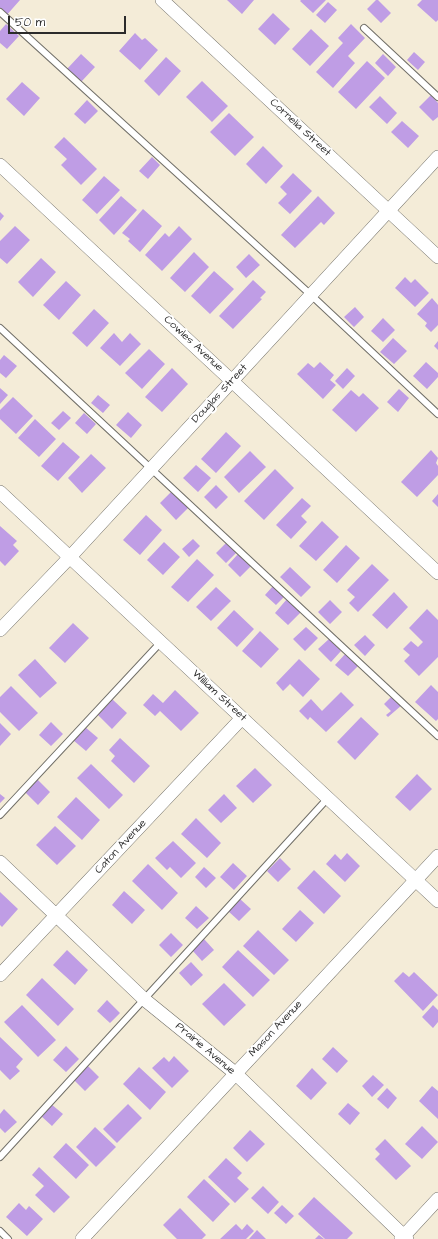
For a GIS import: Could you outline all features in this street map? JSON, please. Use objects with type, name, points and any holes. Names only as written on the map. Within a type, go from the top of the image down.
[{"type":"street","name":"Cornelia Street","points":[[162,0],[438,257]]},
{"type":"street","name":"Douglas Street","points":[[0,630],[70,557],[438,157]]},
{"type":"street","name":"Cowles Avenue","points":[[0,165],[233,380],[438,573]]},
{"type":"street","name":"William Street","points":[[0,492],[438,901]]},
{"type":"street","name":"Caton Avenue","points":[[0,975],[242,718]]},
{"type":"street","name":"Mason Avenue","points":[[82,1239],[438,856]]},
{"type":"street","name":"Prairie Avenue","points":[[0,862],[146,1000],[235,1073],[404,1238]]},
{"type":"street","points":[[404,1238],[438,1199]]},
{"type":"lane","points":[[0,12],[311,295],[438,414]]},
{"type":"lane","points":[[364,28],[438,96]]},
{"type":"lane","points":[[0,328],[438,736]]},
{"type":"lane","points":[[0,815],[161,642]]},
{"type":"lane","points":[[0,1157],[146,1000],[328,798]]},
{"type":"lane","points":[[0,1231],[8,1239]]},
{"type":"building","points":[[0,0],[20,0],[5,17],[0,12]]},
{"type":"building","points":[[227,0],[254,0],[242,14]]},
{"type":"building","points":[[326,0],[313,13],[300,1]]},
{"type":"building","points":[[376,0],[378,0],[391,13],[381,23],[367,9]]},
{"type":"building","points":[[422,0],[438,0],[438,20],[436,22],[417,5]]},
{"type":"building","points":[[328,2],[337,10],[325,23],[316,15]]},
{"type":"building","points":[[273,13],[290,29],[275,45],[258,29]]},
{"type":"building","points":[[6,24],[19,36],[7,49],[0,43],[0,31]]},
{"type":"building","points":[[351,24],[365,38],[348,56],[355,63],[333,88],[316,72],[343,43],[338,38]]},
{"type":"building","points":[[311,29],[329,46],[310,66],[292,49]]},
{"type":"building","points":[[135,33],[142,40],[145,38],[158,50],[140,70],[119,51]]},
{"type":"building","points":[[414,52],[425,62],[418,70],[407,60]]},
{"type":"building","points":[[81,54],[95,67],[81,82],[67,69]]},
{"type":"building","points":[[383,54],[396,67],[388,76],[375,63]]},
{"type":"building","points":[[166,57],[181,71],[159,96],[144,81]]},
{"type":"building","points":[[367,61],[385,78],[356,109],[338,92]]},
{"type":"building","points":[[202,81],[228,106],[212,122],[186,97]]},
{"type":"building","points":[[22,82],[40,98],[24,116],[6,99]]},
{"type":"building","points":[[431,95],[438,103],[438,117],[433,121],[419,107]]},
{"type":"building","points":[[380,96],[397,113],[387,124],[369,107]]},
{"type":"building","points":[[87,100],[98,111],[85,124],[74,114]]},
{"type":"building","points":[[229,113],[254,137],[235,156],[210,132]]},
{"type":"building","points":[[402,121],[419,136],[408,148],[391,132]]},
{"type":"building","points":[[64,137],[97,169],[81,185],[61,165],[67,159],[54,147]]},
{"type":"building","points":[[263,146],[283,166],[266,184],[246,164]]},
{"type":"building","points":[[152,157],[160,165],[148,179],[139,171]]},
{"type":"building","points":[[293,173],[312,191],[290,214],[278,203],[287,194],[280,187]]},
{"type":"building","points":[[104,176],[120,190],[97,214],[82,200]]},
{"type":"building","points":[[121,196],[137,210],[114,235],[99,220]]},
{"type":"building","points":[[318,196],[335,213],[324,225],[321,222],[295,248],[281,235]]},
{"type":"building","points":[[143,209],[162,226],[140,252],[128,241],[130,239],[122,233]]},
{"type":"building","points":[[0,212],[4,216],[0,221]]},
{"type":"building","points":[[15,226],[30,240],[7,264],[0,258],[0,241]]},
{"type":"building","points":[[179,226],[192,239],[162,271],[145,255],[165,233],[169,237]]},
{"type":"building","points":[[194,252],[209,267],[185,292],[170,278]]},
{"type":"building","points":[[249,254],[260,265],[246,278],[236,267]]},
{"type":"building","points":[[41,258],[56,272],[33,297],[18,282]]},
{"type":"building","points":[[214,271],[234,289],[210,314],[191,296]]},
{"type":"building","points":[[405,277],[411,283],[415,279],[429,293],[415,307],[395,288]]},
{"type":"building","points":[[253,280],[266,292],[260,298],[262,299],[233,329],[219,316]]},
{"type":"building","points":[[66,281],[81,295],[59,320],[43,305]]},
{"type":"building","points":[[432,298],[438,305],[438,325],[431,332],[425,326],[427,323],[417,314]]},
{"type":"building","points":[[355,307],[364,317],[354,327],[344,317]]},
{"type":"building","points":[[94,309],[109,323],[87,347],[72,333]]},
{"type":"building","points":[[383,318],[395,330],[383,342],[371,331]]},
{"type":"building","points":[[114,333],[122,342],[130,333],[141,344],[120,366],[100,348]]},
{"type":"building","points":[[393,338],[407,351],[394,364],[380,352]]},
{"type":"building","points":[[438,341],[438,350],[434,346]]},
{"type":"building","points":[[149,349],[165,364],[142,389],[125,373]]},
{"type":"building","points":[[4,355],[17,366],[6,378],[0,373],[0,360]]},
{"type":"building","points":[[320,362],[334,375],[330,380],[336,385],[323,399],[297,374],[308,363],[314,368]]},
{"type":"building","points":[[426,362],[438,373],[438,377],[427,389],[413,376]]},
{"type":"building","points":[[172,368],[188,384],[162,412],[145,397]]},
{"type":"building","points":[[347,368],[355,376],[343,389],[335,381]]},
{"type":"building","points":[[0,388],[8,395],[0,404]]},
{"type":"building","points":[[399,389],[409,398],[398,412],[387,402]]},
{"type":"building","points":[[351,390],[359,397],[363,393],[379,408],[356,432],[332,410]]},
{"type":"building","points":[[98,395],[110,405],[103,413],[91,403]]},
{"type":"building","points":[[13,397],[33,416],[16,434],[0,419],[0,410]]},
{"type":"building","points":[[63,411],[71,418],[59,430],[51,423]]},
{"type":"building","points":[[128,412],[142,425],[131,438],[116,425]]},
{"type":"building","points":[[84,413],[96,424],[87,434],[75,423]]},
{"type":"building","points":[[35,419],[56,439],[39,457],[18,438]]},
{"type":"building","points":[[226,432],[241,446],[216,473],[201,459]]},
{"type":"building","points":[[63,442],[80,457],[58,481],[41,466]]},
{"type":"building","points":[[431,450],[438,458],[436,463],[438,466],[438,475],[417,497],[401,482]]},
{"type":"building","points":[[250,451],[266,467],[239,493],[224,477]]},
{"type":"building","points":[[91,454],[106,468],[82,493],[68,478]]},
{"type":"building","points":[[196,465],[211,478],[198,492],[183,478]]},
{"type":"building","points":[[275,469],[294,488],[264,520],[244,501]]},
{"type":"building","points":[[216,485],[228,497],[216,509],[204,497]]},
{"type":"building","points":[[173,490],[189,507],[176,520],[160,503]]},
{"type":"building","points":[[438,494],[438,507],[432,501]]},
{"type":"building","points":[[302,498],[311,506],[301,516],[307,522],[291,539],[276,525]]},
{"type":"building","points":[[146,515],[162,530],[140,555],[123,540]]},
{"type":"building","points":[[322,521],[339,537],[316,561],[299,546]]},
{"type":"building","points":[[0,526],[17,541],[13,545],[19,551],[5,566],[0,561]]},
{"type":"building","points":[[193,539],[200,546],[189,557],[182,549]]},
{"type":"building","points":[[164,542],[180,557],[163,575],[147,560]]},
{"type":"building","points":[[227,542],[237,552],[226,563],[216,553]]},
{"type":"building","points":[[346,545],[360,558],[337,583],[323,570]]},
{"type":"building","points":[[238,554],[251,566],[240,577],[228,565]]},
{"type":"building","points":[[197,559],[214,575],[188,602],[171,587]]},
{"type":"building","points":[[372,564],[389,580],[358,612],[349,603],[355,597],[347,590]]},
{"type":"building","points":[[290,567],[311,587],[301,597],[280,577]]},
{"type":"building","points":[[273,586],[284,597],[276,605],[265,595]]},
{"type":"building","points":[[216,587],[231,601],[211,621],[196,607]]},
{"type":"building","points":[[394,592],[408,607],[387,629],[372,615]]},
{"type":"building","points":[[287,599],[301,612],[288,625],[275,613]]},
{"type":"building","points":[[330,600],[342,612],[330,624],[318,612]]},
{"type":"building","points":[[427,609],[438,620],[438,657],[419,676],[404,661],[410,655],[403,649],[411,641],[418,647],[423,642],[409,628]]},
{"type":"building","points":[[234,610],[254,629],[237,647],[217,628]]},
{"type":"building","points":[[73,623],[89,638],[65,663],[49,648]]},
{"type":"building","points":[[306,627],[318,638],[305,651],[293,639]]},
{"type":"building","points":[[260,631],[279,649],[261,668],[242,651]]},
{"type":"building","points":[[365,635],[375,645],[365,656],[354,645]]},
{"type":"building","points":[[329,639],[341,651],[331,662],[318,649]]},
{"type":"building","points":[[347,652],[360,664],[348,676],[335,665]]},
{"type":"building","points":[[35,659],[57,683],[40,698],[18,675]]},
{"type":"building","points":[[299,659],[320,679],[303,697],[290,684],[283,691],[276,683]]},
{"type":"building","points":[[431,685],[438,692],[438,719],[436,721],[415,702]]},
{"type":"building","points":[[11,686],[38,713],[19,731],[0,712],[0,697]]},
{"type":"building","points":[[175,690],[199,713],[181,731],[160,711],[155,716],[143,705],[153,694],[163,703]]},
{"type":"building","points":[[341,692],[354,705],[326,732],[310,717],[308,720],[299,711],[311,699],[322,711]]},
{"type":"building","points":[[393,695],[402,705],[388,717],[386,715],[391,711],[384,704]]},
{"type":"building","points":[[112,699],[127,713],[112,729],[97,714]]},
{"type":"building","points":[[361,717],[379,734],[355,760],[337,742]]},
{"type":"building","points":[[51,722],[63,734],[51,746],[39,735]]},
{"type":"building","points":[[0,723],[11,734],[0,746]]},
{"type":"building","points":[[85,727],[98,738],[86,751],[73,740]]},
{"type":"building","points":[[120,738],[150,766],[134,783],[111,761],[115,756],[109,750]]},
{"type":"building","points":[[91,764],[123,795],[109,809],[77,778]]},
{"type":"building","points":[[255,768],[272,785],[253,803],[236,786]]},
{"type":"building","points":[[417,774],[432,789],[410,811],[395,797]]},
{"type":"building","points":[[36,778],[50,792],[38,805],[24,791]]},
{"type":"building","points":[[0,794],[5,798],[0,803]]},
{"type":"building","points":[[224,794],[237,808],[221,823],[208,810]]},
{"type":"building","points":[[76,797],[100,820],[82,840],[57,817]]},
{"type":"building","points":[[196,818],[221,843],[207,858],[181,834]]},
{"type":"building","points":[[55,826],[76,846],[57,865],[36,845]]},
{"type":"building","points":[[173,841],[196,863],[181,878],[170,867],[167,870],[155,858]]},
{"type":"building","points":[[347,853],[360,866],[345,882],[326,864],[335,854],[341,860]]},
{"type":"building","points":[[280,858],[291,869],[278,882],[267,871]]},
{"type":"building","points":[[233,863],[247,876],[234,890],[220,877]]},
{"type":"building","points":[[148,864],[178,893],[162,910],[132,881]]},
{"type":"building","points":[[204,867],[216,878],[206,888],[195,877]]},
{"type":"building","points":[[314,870],[341,896],[324,914],[297,888]]},
{"type":"building","points":[[124,891],[145,910],[132,924],[112,905]]},
{"type":"building","points":[[0,892],[18,909],[2,927],[0,925]]},
{"type":"building","points":[[240,899],[251,909],[239,921],[228,911]]},
{"type":"building","points":[[196,906],[209,918],[197,929],[185,918]]},
{"type":"building","points":[[300,910],[314,923],[296,942],[282,929]]},
{"type":"building","points":[[258,930],[289,960],[274,975],[243,946]]},
{"type":"building","points":[[171,933],[183,945],[171,957],[159,945]]},
{"type":"building","points":[[204,939],[214,950],[202,961],[192,950]]},
{"type":"building","points":[[67,950],[88,970],[75,985],[53,965]]},
{"type":"building","points":[[238,950],[270,980],[253,997],[222,967]]},
{"type":"building","points":[[191,962],[203,975],[191,986],[179,973]]},
{"type":"building","points":[[403,972],[409,977],[414,972],[438,995],[423,1011],[394,981]]},
{"type":"building","points":[[42,978],[74,1009],[58,1026],[26,995]]},
{"type":"building","points":[[224,983],[246,1005],[224,1026],[202,1004]]},
{"type":"building","points":[[107,1000],[120,1013],[110,1023],[97,1011]]},
{"type":"building","points":[[22,1005],[56,1040],[38,1057],[4,1022]]},
{"type":"building","points":[[433,1005],[438,1010],[438,1022],[433,1028],[422,1017]]},
{"type":"building","points":[[0,1037],[23,1059],[16,1067],[20,1071],[10,1080],[0,1070]]},
{"type":"building","points":[[66,1046],[79,1059],[66,1072],[53,1060]]},
{"type":"building","points":[[333,1047],[348,1061],[337,1073],[322,1059]]},
{"type":"building","points":[[174,1056],[189,1071],[172,1088],[152,1068],[164,1057],[169,1062]]},
{"type":"building","points":[[87,1065],[99,1077],[85,1091],[73,1079]]},
{"type":"building","points":[[139,1067],[166,1092],[150,1110],[123,1084]]},
{"type":"building","points":[[312,1068],[327,1083],[311,1100],[296,1086]]},
{"type":"building","points":[[373,1075],[384,1085],[372,1097],[362,1086]]},
{"type":"building","points":[[432,1086],[438,1091],[438,1119],[419,1101]]},
{"type":"building","points":[[387,1088],[397,1098],[388,1109],[377,1099]]},
{"type":"building","points":[[348,1103],[360,1113],[350,1125],[338,1114]]},
{"type":"building","points":[[51,1104],[63,1114],[52,1126],[40,1115]]},
{"type":"building","points":[[128,1104],[142,1118],[117,1143],[103,1129]]},
{"type":"building","points":[[4,1109],[17,1122],[5,1133],[0,1128],[0,1114]]},
{"type":"building","points":[[422,1126],[438,1142],[422,1159],[405,1144]]},
{"type":"building","points":[[95,1127],[116,1147],[96,1167],[76,1147]]},
{"type":"building","points":[[250,1130],[265,1144],[247,1162],[233,1148]]},
{"type":"building","points":[[385,1139],[411,1166],[396,1180],[375,1159],[380,1154],[375,1149]]},
{"type":"building","points":[[66,1143],[89,1165],[76,1179],[53,1157]]},
{"type":"building","points":[[226,1158],[242,1173],[237,1178],[249,1189],[235,1203],[208,1177]]},
{"type":"building","points":[[39,1167],[70,1197],[54,1213],[35,1195],[44,1186],[32,1175]]},
{"type":"building","points":[[204,1179],[230,1204],[213,1222],[187,1197]]},
{"type":"building","points":[[263,1186],[279,1202],[268,1214],[251,1198]]},
{"type":"building","points":[[314,1197],[353,1233],[347,1239],[325,1239],[298,1214]]},
{"type":"building","points":[[19,1203],[26,1210],[29,1206],[43,1219],[27,1236],[6,1217]]},
{"type":"building","points":[[282,1205],[294,1216],[286,1224],[274,1213]]},
{"type":"building","points":[[180,1208],[206,1235],[202,1239],[177,1239],[163,1225]]},
{"type":"building","points":[[236,1224],[242,1230],[247,1224],[254,1231],[246,1239],[220,1239]]},
{"type":"building","points":[[257,1230],[266,1239],[249,1239]]},
{"type":"building","points":[[319,1235],[324,1239],[315,1239]]}]
